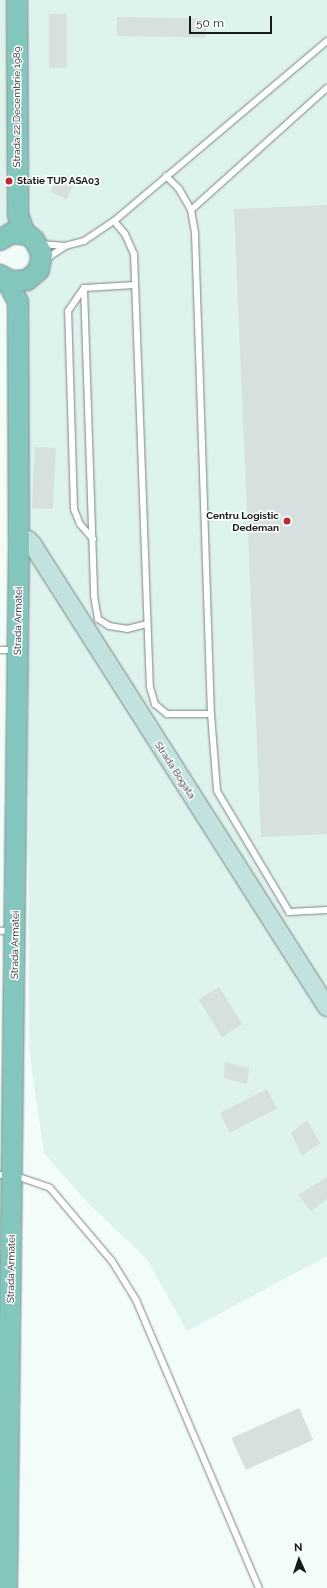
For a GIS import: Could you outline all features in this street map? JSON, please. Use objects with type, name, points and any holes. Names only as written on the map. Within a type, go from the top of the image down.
[{"type":"main road","name":"Strada 22 Decembrie 1989","points":[[17,0],[17,238]]},
{"type":"main road","points":[[17,238],[42,254],[42,262]]},
{"type":"main road","name":"Strada Armatei","points":[[7,1588],[6,1175],[9,650],[19,540],[18,302],[30,278],[39,270],[42,262]]},
{"type":"main road","points":[[3,277],[19,282],[30,278]]},
{"type":"main road","name":"Strada Armatei","points":[[3,277],[18,302]]},
{"type":"main road","name":"Strada Bogata","points":[[19,540],[28,540],[32,544],[327,1007]]},
{"type":"lane","points":[[42,262],[64,246],[84,241],[114,221],[327,41]]},
{"type":"lane","points":[[191,210],[327,88]]},
{"type":"lane","points":[[166,176],[179,189],[191,210],[195,233],[211,714],[217,791],[289,912],[327,910]]},
{"type":"lane","points":[[114,221],[125,234],[134,254],[150,687],[155,704],[166,714],[211,714]]},
{"type":"lane","points":[[17,238],[64,246]]},
{"type":"lane","points":[[93,539],[80,524],[74,510],[67,322],[68,311],[72,302],[84,288],[135,285]]},
{"type":"lane","points":[[84,288],[94,596],[98,619],[109,626],[127,629],[147,624]]},
{"type":"lane","points":[[6,1175],[39,1182],[50,1188],[63,1201],[112,1261],[136,1300],[259,1588]]},
{"type":"shaded area","points":[[0,0],[327,0],[327,1256],[187,1331],[147,1259],[87,1202],[44,1153],[29,1050],[27,217],[0,240]]},
{"type":"building","points":[[49,14],[67,14],[67,68],[49,68]]},
{"type":"building","points":[[117,17],[206,19],[206,38],[117,36]]},
{"type":"building","points":[[58,176],[74,184],[66,199],[50,191]]},
{"type":"building","name":"Centru Logistic Dedeman","points":[[327,205],[327,834],[261,837],[234,209]]},
{"type":"building","points":[[35,447],[56,448],[53,509],[32,508]]},
{"type":"building","points":[[219,987],[242,1024],[222,1037],[199,1000]]},
{"type":"building","points":[[225,1062],[249,1068],[247,1084],[224,1078]]},
{"type":"building","points":[[267,1089],[277,1109],[230,1133],[220,1113]]},
{"type":"building","points":[[307,1120],[320,1143],[302,1156],[291,1133]]},
{"type":"building","points":[[327,1177],[327,1199],[311,1211],[298,1195]]},
{"type":"building","points":[[299,1408],[313,1440],[246,1470],[231,1438]]},
{"type":"place","name":"Statie TUP ASA03","points":[[9,181]]},
{"type":"place","name":"Centru Logistic Dedeman","points":[[287,521]]}]
